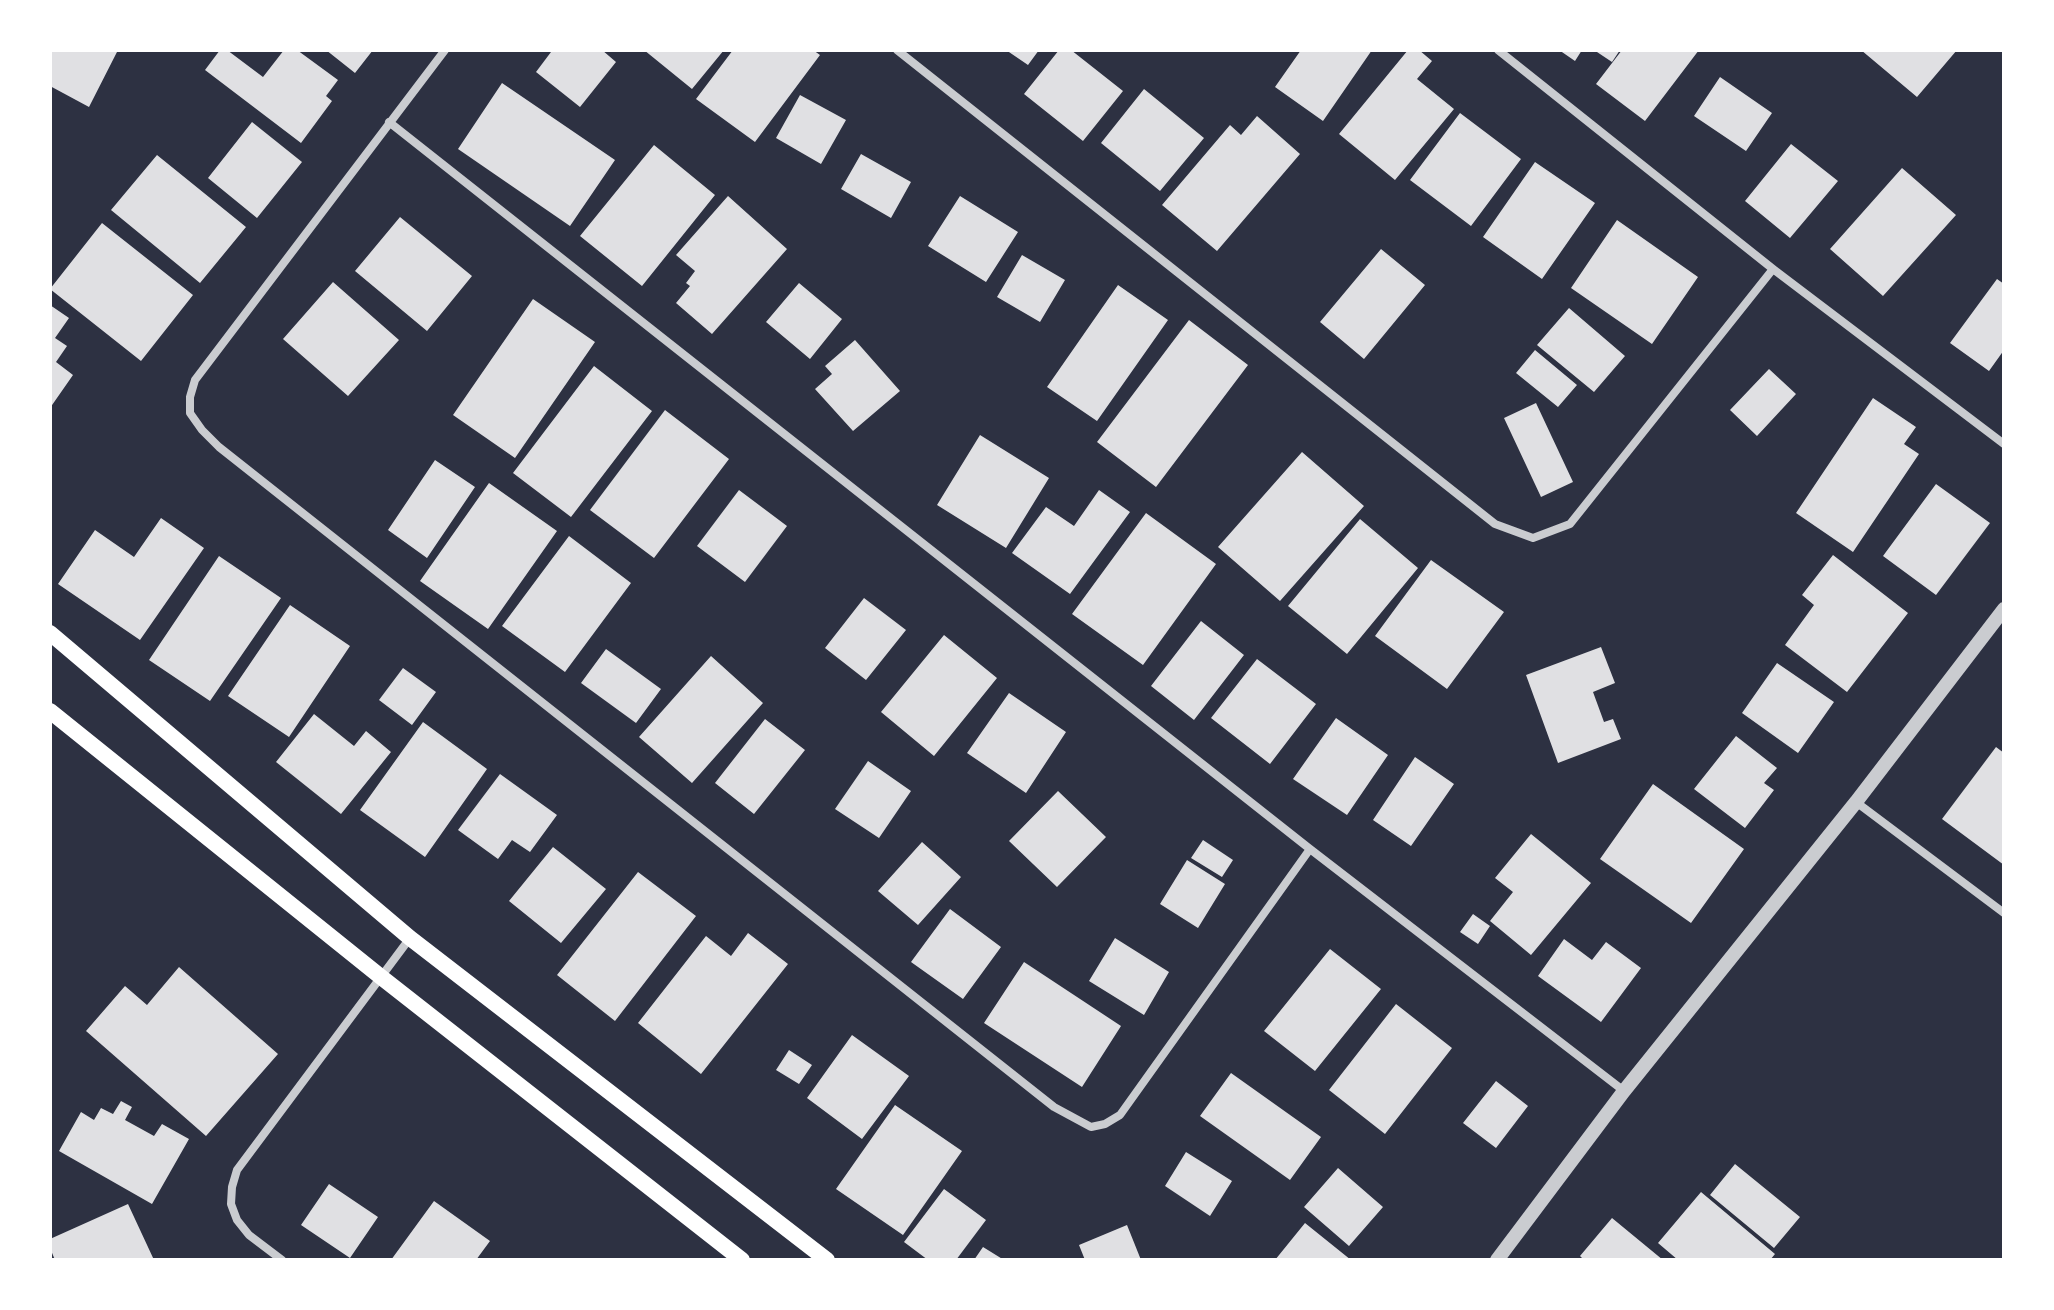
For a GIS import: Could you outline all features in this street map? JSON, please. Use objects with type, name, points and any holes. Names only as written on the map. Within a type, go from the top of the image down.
[{"type":"main road","points":[[50,633],[410,938],[827,1260]]},
{"type":"main road","points":[[50,711],[381,977],[742,1260]]},
{"type":"street","points":[[445,50],[195,380],[190,413],[219,447],[942,1018],[1075,1121],[1091,1127],[1105,1124],[1120,1115],[1310,849]]},
{"type":"street","points":[[897,50],[1495,524],[1533,538],[1570,524],[1773,269]]},
{"type":"street","points":[[1498,50],[1773,269],[2004,444]]},
{"type":"street","points":[[389,122],[1310,849],[1624,1091]]},
{"type":"street","points":[[1497,1260],[1624,1091],[1856,802],[2004,609]]},
{"type":"street","points":[[1856,802],[2004,913]]},
{"type":"street","points":[[282,1260],[249,1235],[237,1220],[231,1195],[237,1170],[410,938]]},
{"type":"building","points":[[50,50],[118,50],[89,107],[50,86]]},
{"type":"building","points":[[220,50],[227,50],[263,77],[284,50],[297,50],[338,80],[326,96],[332,101],[301,143],[205,70]]},
{"type":"building","points":[[326,50],[373,50],[355,73]]},
{"type":"building","points":[[548,50],[602,50],[616,62],[580,107],[536,72],[551,52]]},
{"type":"building","points":[[644,50],[724,50],[692,89]]},
{"type":"building","points":[[733,50],[813,50],[820,55],[755,142],[696,99]]},
{"type":"building","points":[[1006,50],[1039,50],[1028,65]]},
{"type":"building","points":[[1059,50],[1071,50],[1123,91],[1083,141],[1024,94]]},
{"type":"building","points":[[1301,50],[1372,50],[1323,121],[1275,87]]},
{"type":"building","points":[[1408,50],[1419,50],[1432,61],[1417,79],[1454,109],[1395,180],[1339,134]]},
{"type":"building","points":[[1559,50],[1582,50],[1575,61]]},
{"type":"building","points":[[1594,50],[1620,50],[1612,62]]},
{"type":"building","points":[[1622,50],[1699,50],[1645,121],[1596,84]]},
{"type":"building","points":[[1861,50],[1957,50],[1917,97]]},
{"type":"building","points":[[1720,77],[1772,113],[1746,151],[1694,116]]},
{"type":"building","points":[[502,83],[615,160],[570,226],[458,149]]},
{"type":"building","points":[[1144,89],[1204,138],[1160,191],[1101,143]]},
{"type":"building","points":[[800,95],[846,120],[821,164],[776,138]]},
{"type":"building","points":[[1460,113],[1521,159],[1471,226],[1410,180]]},
{"type":"building","points":[[1257,116],[1300,154],[1217,251],[1162,205],[1230,125],[1241,135]]},
{"type":"building","points":[[252,122],[302,162],[257,218],[208,178]]},
{"type":"building","points":[[1791,144],[1838,181],[1790,238],[1745,201]]},
{"type":"building","points":[[654,145],[715,195],[642,286],[580,236]]},
{"type":"building","points":[[861,154],[911,182],[891,218],[841,189]]},
{"type":"building","points":[[157,155],[246,227],[200,283],[111,210]]},
{"type":"building","points":[[1535,162],[1595,203],[1542,279],[1483,237]]},
{"type":"building","points":[[1902,168],[1956,215],[1883,296],[1830,249]]},
{"type":"building","points":[[728,196],[787,249],[712,334],[676,303],[690,286],[686,283],[695,271],[676,255]]},
{"type":"building","points":[[960,196],[1018,232],[986,282],[928,246]]},
{"type":"building","points":[[400,217],[472,276],[427,331],[355,271]]},
{"type":"building","points":[[1617,220],[1698,277],[1652,344],[1571,288]]},
{"type":"building","points":[[102,223],[193,295],[141,361],[50,289]]},
{"type":"building","points":[[1381,249],[1425,285],[1364,359],[1320,322]]},
{"type":"building","points":[[1022,255],[1065,280],[1040,322],[997,297]]},
{"type":"building","points":[[1997,279],[2004,284],[2004,350],[1989,371],[1950,343]]},
{"type":"building","points":[[333,282],[399,340],[348,396],[283,339]]},
{"type":"building","points":[[799,283],[842,319],[810,359],[766,322]]},
{"type":"building","points":[[1118,285],[1168,320],[1097,421],[1047,387]]},
{"type":"building","points":[[533,299],[595,342],[515,458],[453,415]]},
{"type":"building","points":[[50,305],[69,318],[55,338],[67,346],[56,362],[73,375],[50,408]]},
{"type":"building","points":[[1569,308],[1625,356],[1594,392],[1537,345]]},
{"type":"building","points":[[1189,320],[1248,365],[1156,487],[1097,442]]},
{"type":"building","points":[[855,340],[900,391],[853,431],[815,389],[832,374],[825,366]]},
{"type":"building","points":[[1535,350],[1577,385],[1558,407],[1516,373]]},
{"type":"building","points":[[594,366],[652,411],[571,517],[513,473]]},
{"type":"building","points":[[1769,369],[1796,394],[1757,436],[1730,410]]},
{"type":"building","points":[[1873,398],[1916,427],[1904,444],[1919,454],[1853,552],[1796,513]]},
{"type":"building","points":[[1536,403],[1573,482],[1541,497],[1504,418]]},
{"type":"building","points":[[665,410],[729,459],[654,558],[590,510]]},
{"type":"building","points":[[980,435],[1049,478],[1006,548],[937,505]]},
{"type":"building","points":[[1302,452],[1364,506],[1280,601],[1218,547]]},
{"type":"building","points":[[435,460],[475,487],[427,558],[388,530]]},
{"type":"building","points":[[489,483],[557,531],[488,629],[420,581]]},
{"type":"building","points":[[1936,484],[1990,523],[1936,595],[1883,556]]},
{"type":"building","points":[[739,490],[787,526],[745,582],[697,546]]},
{"type":"building","points":[[1099,490],[1130,512],[1070,594],[1012,553],[1046,507],[1074,526]]},
{"type":"building","points":[[1146,513],[1216,564],[1143,665],[1072,614]]},
{"type":"building","points":[[161,518],[204,548],[140,640],[58,584],[95,530],[134,557]]},
{"type":"building","points":[[1360,519],[1418,568],[1347,654],[1288,606]]},
{"type":"building","points":[[569,536],[631,583],[565,672],[502,626]]},
{"type":"building","points":[[1833,555],[1908,613],[1847,692],[1785,645],[1814,605],[1802,595]]},
{"type":"building","points":[[219,556],[281,598],[210,701],[149,660]]},
{"type":"building","points":[[1431,560],[1504,612],[1447,689],[1375,636]]},
{"type":"building","points":[[864,598],[906,630],[866,680],[825,648]]},
{"type":"building","points":[[290,605],[350,646],[289,737],[228,696]]},
{"type":"building","points":[[1201,621],[1244,655],[1194,720],[1151,686]]},
{"type":"building","points":[[944,635],[997,678],[934,756],[881,712]]},
{"type":"building","points":[[1601,647],[1615,683],[1593,692],[1604,722],[1613,719],[1621,739],[1558,763],[1526,675]]},
{"type":"building","points":[[606,649],[661,689],[636,723],[581,683]]},
{"type":"building","points":[[711,656],[763,703],[692,783],[639,737]]},
{"type":"building","points":[[1257,659],[1316,704],[1270,764],[1211,718]]},
{"type":"building","points":[[1777,663],[1834,702],[1798,753],[1742,713]]},
{"type":"building","points":[[403,668],[436,692],[412,725],[379,700]]},
{"type":"building","points":[[1009,693],[1066,732],[1026,793],[967,753]]},
{"type":"building","points":[[314,714],[354,746],[366,731],[391,752],[341,814],[276,762]]},
{"type":"building","points":[[1336,718],[1388,755],[1347,815],[1293,779]]},
{"type":"building","points":[[765,719],[805,750],[754,814],[715,783]]},
{"type":"building","points":[[423,722],[487,769],[425,857],[360,810]]},
{"type":"building","points":[[1736,736],[1777,768],[1764,783],[1774,790],[1745,828],[1694,789]]},
{"type":"building","points":[[1996,747],[2004,753],[2004,865],[1942,819]]},
{"type":"building","points":[[1415,757],[1454,784],[1411,846],[1373,820]]},
{"type":"building","points":[[868,761],[911,791],[879,838],[835,809]]},
{"type":"building","points":[[500,774],[557,815],[530,852],[512,840],[498,859],[458,830]]},
{"type":"building","points":[[1653,784],[1744,849],[1691,923],[1600,859]]},
{"type":"building","points":[[1058,791],[1106,837],[1057,887],[1009,841]]},
{"type":"building","points":[[1531,834],[1591,883],[1531,955],[1490,921],[1513,892],[1495,878]]},
{"type":"building","points":[[1203,840],[1233,860],[1222,877],[1191,858]]},
{"type":"building","points":[[922,842],[961,877],[918,925],[878,891]]},
{"type":"building","points":[[553,847],[606,889],[561,943],[509,901]]},
{"type":"building","points":[[1187,860],[1225,884],[1198,928],[1160,904]]},
{"type":"building","points":[[638,872],[696,916],[615,1021],[557,975]]},
{"type":"building","points":[[950,909],[1001,947],[963,999],[911,962]]},
{"type":"building","points":[[1473,914],[1490,926],[1478,944],[1460,932]]},
{"type":"building","points":[[748,933],[788,964],[701,1074],[638,1023],[706,936],[731,956]]},
{"type":"building","points":[[1115,938],[1169,972],[1144,1015],[1089,981]]},
{"type":"building","points":[[1564,939],[1592,960],[1606,942],[1641,968],[1601,1022],[1538,976]]},
{"type":"building","points":[[1330,949],[1381,989],[1315,1071],[1264,1031]]},
{"type":"building","points":[[1024,962],[1121,1026],[1082,1087],[984,1023]]},
{"type":"building","points":[[179,967],[278,1054],[206,1136],[86,1031],[125,986],[147,1005]]},
{"type":"building","points":[[1396,1004],[1452,1048],[1385,1134],[1329,1090]]},
{"type":"building","points":[[852,1035],[909,1076],[862,1139],[807,1098]]},
{"type":"building","points":[[789,1050],[812,1065],[799,1084],[776,1070]]},
{"type":"building","points":[[1231,1073],[1321,1137],[1290,1180],[1200,1116]]},
{"type":"building","points":[[1496,1081],[1528,1106],[1496,1148],[1463,1123]]},
{"type":"building","points":[[121,1101],[132,1107],[125,1120],[154,1136],[162,1124],[189,1139],[152,1204],[59,1151],[81,1112],[94,1120],[101,1108],[113,1114]]},
{"type":"building","points":[[895,1105],[962,1151],[903,1235],[836,1189]]},
{"type":"building","points":[[1186,1152],[1232,1181],[1210,1216],[1165,1186]]},
{"type":"building","points":[[1735,1164],[1800,1217],[1774,1248],[1710,1195]]},
{"type":"building","points":[[1338,1168],[1383,1207],[1349,1246],[1304,1207]]},
{"type":"building","points":[[329,1184],[378,1217],[350,1258],[301,1225]]},
{"type":"building","points":[[944,1189],[986,1220],[956,1260],[928,1260],[904,1242]]},
{"type":"building","points":[[1701,1192],[1775,1254],[1770,1260],[1678,1260],[1658,1243]]},
{"type":"building","points":[[434,1201],[490,1241],[476,1260],[391,1260]]},
{"type":"building","points":[[128,1204],[154,1260],[55,1260],[50,1239]]},
{"type":"building","points":[[1612,1218],[1663,1260],[1584,1260],[1580,1256]]},
{"type":"building","points":[[1305,1223],[1351,1260],[1275,1260]]},
{"type":"building","points":[[1127,1225],[1141,1260],[1085,1260],[1079,1245]]},
{"type":"building","points":[[983,1247],[1004,1260],[974,1260]]}]
